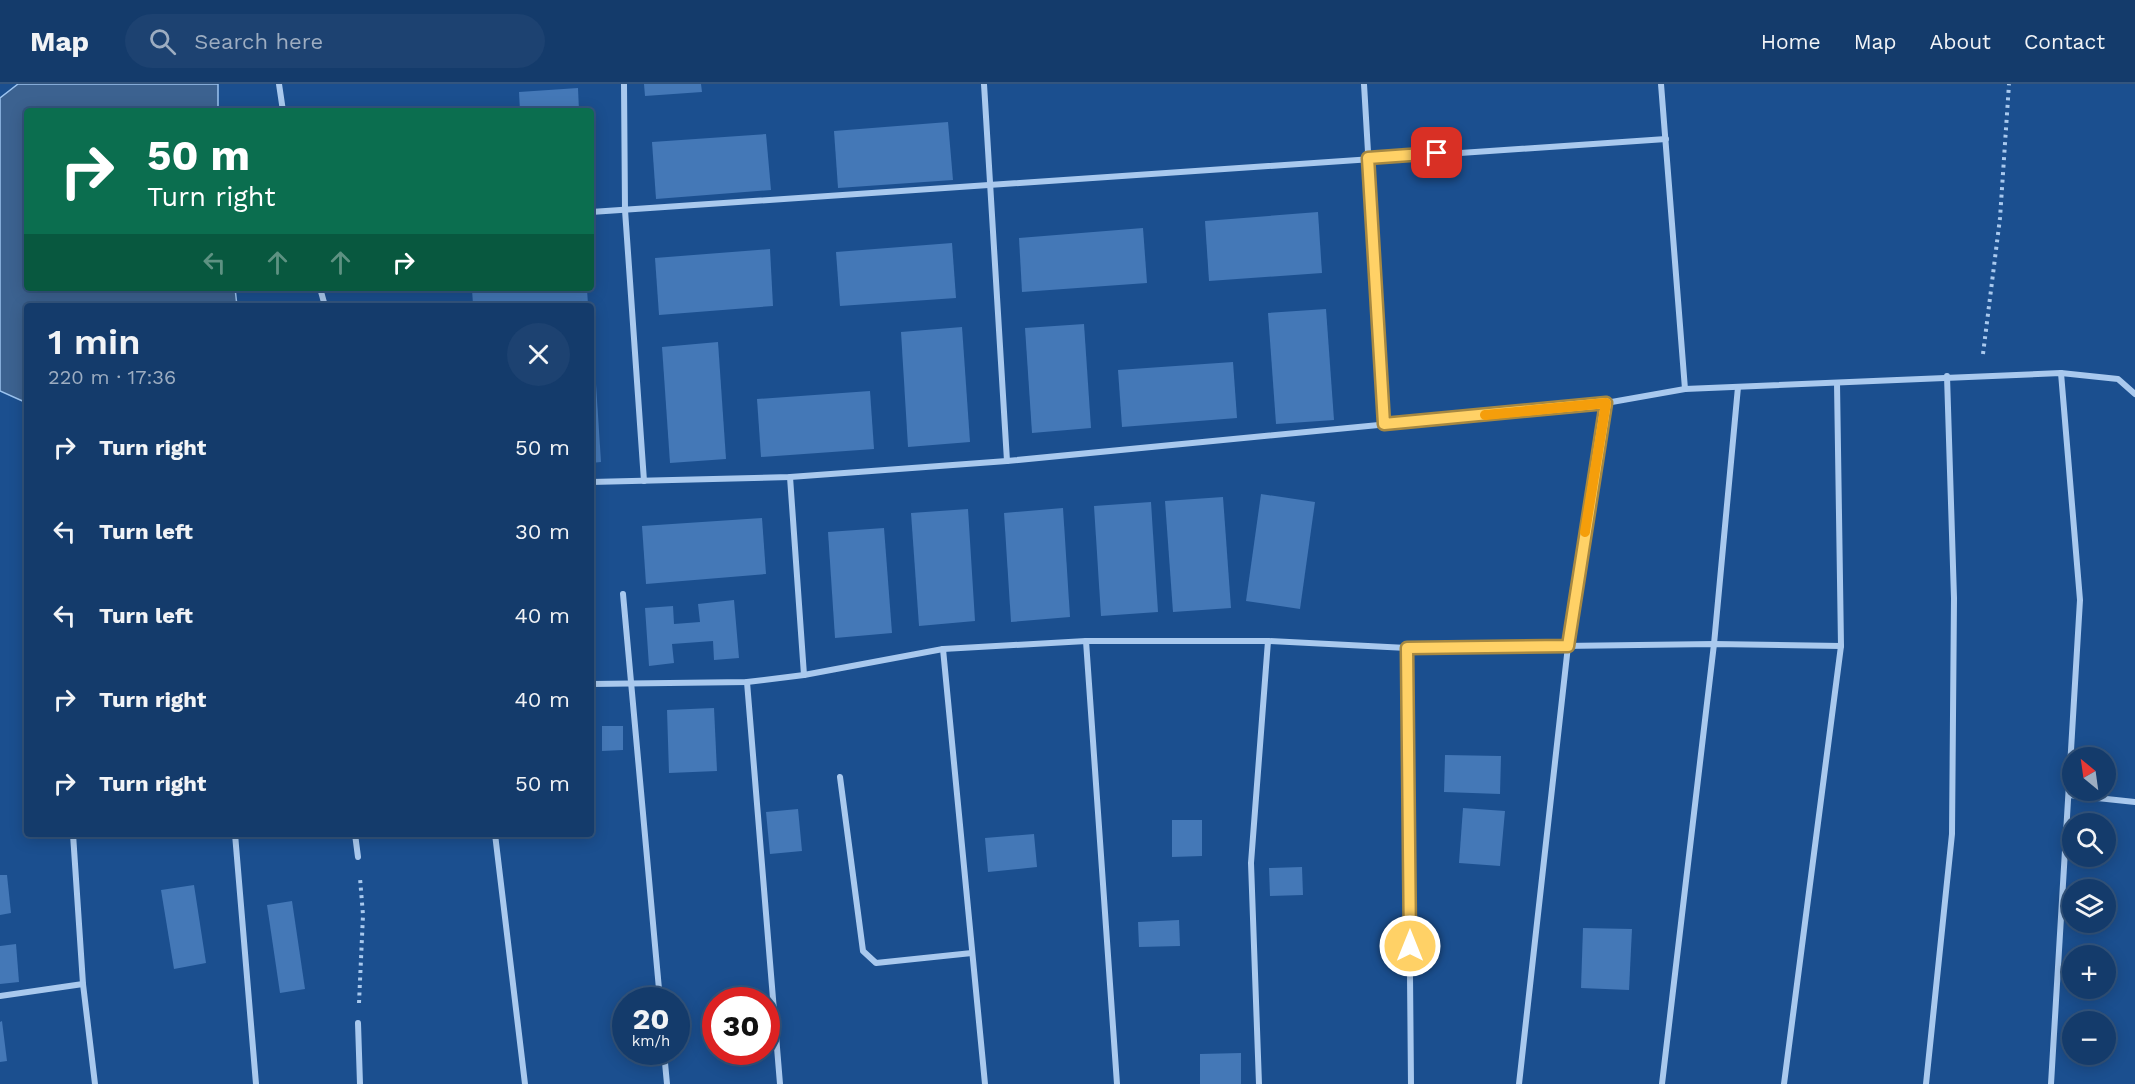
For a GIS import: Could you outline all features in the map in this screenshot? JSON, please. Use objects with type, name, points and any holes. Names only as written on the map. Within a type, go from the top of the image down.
[{"type":"street","points":[[279,84],[283,108]]},
{"type":"street","points":[[624,84],[626,210],[644,481]]},
{"type":"street","points":[[984,84],[1007,462]]},
{"type":"street","points":[[1364,84],[1384,424]]},
{"type":"street","points":[[1661,84],[1685,389]]},
{"type":"street","points":[[594,212],[990,187],[1368,158],[1666,139]]},
{"type":"street","points":[[2061,373],[2080,600],[2072,747]]},
{"type":"street","points":[[594,482],[790,477],[1007,462],[1606,403],[1685,389],[1947,376],[2061,373],[2118,379],[2135,394]]},
{"type":"street","points":[[1926,1084],[1952,834],[1954,598],[1947,376]]},
{"type":"street","points":[[1784,1084],[1841,646],[1837,382]]},
{"type":"street","points":[[1662,1084],[1714,644],[1738,387]]},
{"type":"street","points":[[1519,1084],[1568,646],[1606,403]]},
{"type":"street","points":[[790,477],[804,675]]},
{"type":"street","points":[[623,594],[633,683],[659,987]]},
{"type":"street","points":[[594,684],[747,682],[804,675],[943,649],[1086,641],[1268,641],[1407,648],[1714,644],[1841,646]]},
{"type":"street","points":[[1086,641],[1117,1084]]},
{"type":"street","points":[[1259,1084],[1251,862],[1268,641]]},
{"type":"street","points":[[1407,648],[1411,1084]]},
{"type":"street","points":[[943,649],[985,1084]]},
{"type":"street","points":[[747,682],[780,1084]]},
{"type":"street","points":[[840,777],[862,951],[876,963],[972,953]]},
{"type":"street","points":[[2116,800],[2135,802]]},
{"type":"street","points":[[2051,1084],[2069,801]]},
{"type":"street","points":[[74,837],[83,984],[95,1084]]},
{"type":"street","points":[[235,837],[256,1084]]},
{"type":"street","points":[[355,837],[358,857]]},
{"type":"street","points":[[495,837],[525,1084]]},
{"type":"street","points":[[0,996],[83,984]]},
{"type":"street","points":[[358,1023],[360,1084]]},
{"type":"street","points":[[665,1065],[667,1084]]},
{"type":"path","points":[[1980,375],[2000,218],[2009,84]]},
{"type":"path","points":[[358,857],[363,915],[358,1023]]},
{"type":"water","points":[[18,84],[218,84],[218,108],[24,108],[24,291],[235,291],[237,303],[24,303],[24,402],[0,391],[0,98]]},
{"type":"building","points":[[644,84],[701,84],[702,92],[645,96]]},
{"type":"building","points":[[578,88],[579,108],[520,108],[519,92]]},
{"type":"building","points":[[948,122],[953,180],[838,188],[834,131]]},
{"type":"building","points":[[766,134],[771,190],[656,199],[652,142]]},
{"type":"building","points":[[1318,212],[1322,273],[1209,281],[1205,221]]},
{"type":"building","points":[[1143,228],[1147,283],[1022,292],[1019,238]]},
{"type":"building","points":[[952,243],[956,298],[840,306],[836,252]]},
{"type":"building","points":[[770,249],[773,306],[659,315],[655,258]]},
{"type":"building","points":[[472,291],[587,291],[588,303],[473,303]]},
{"type":"building","points":[[1326,309],[1334,420],[1276,424],[1268,313]]},
{"type":"building","points":[[1084,324],[1091,428],[1032,433],[1025,328]]},
{"type":"building","points":[[962,327],[970,442],[908,447],[901,332]]},
{"type":"building","points":[[718,342],[726,459],[670,463],[662,347]]},
{"type":"building","points":[[594,353],[601,462],[594,463]]},
{"type":"building","points":[[1233,362],[1237,418],[1122,427],[1118,370]]},
{"type":"building","points":[[870,391],[874,449],[761,457],[757,399]]},
{"type":"building","points":[[1261,494],[1315,502],[1300,609],[1246,601]]},
{"type":"building","points":[[1223,497],[1231,608],[1173,612],[1165,501]]},
{"type":"building","points":[[1151,502],[1158,612],[1101,616],[1094,506]]},
{"type":"building","points":[[1063,508],[1070,617],[1011,622],[1004,513]]},
{"type":"building","points":[[968,509],[975,621],[919,626],[911,513]]},
{"type":"building","points":[[762,518],[766,574],[646,584],[642,526]]},
{"type":"building","points":[[884,528],[892,633],[835,638],[828,532]]},
{"type":"building","points":[[734,600],[739,658],[714,660],[713,641],[672,644],[674,663],[649,666],[645,608],[673,606],[674,624],[700,622],[698,604]]},
{"type":"building","points":[[714,708],[717,771],[669,773],[667,710]]},
{"type":"building","points":[[602,726],[623,726],[623,750],[602,751]]},
{"type":"building","points":[[1445,755],[1501,756],[1500,794],[1444,792]]},
{"type":"building","points":[[1463,808],[1505,811],[1500,866],[1459,863]]},
{"type":"building","points":[[798,809],[802,851],[770,854],[766,812]]},
{"type":"building","points":[[1172,820],[1202,820],[1202,856],[1172,857]]},
{"type":"building","points":[[1034,834],[1037,867],[988,872],[985,838]]},
{"type":"building","points":[[1302,867],[1303,895],[1270,896],[1269,868]]},
{"type":"building","points":[[0,875],[7,875],[11,913],[0,915]]},
{"type":"building","points":[[194,885],[206,963],[174,969],[161,890]]},
{"type":"building","points":[[292,901],[305,989],[280,993],[267,905]]},
{"type":"building","points":[[1179,920],[1180,946],[1139,947],[1138,922]]},
{"type":"building","points":[[1583,928],[1632,929],[1629,990],[1581,988]]},
{"type":"building","points":[[16,944],[19,982],[0,984],[0,946]]},
{"type":"building","points":[[2,1021],[7,1061],[0,1062],[0,1022]]},
{"type":"building","points":[[1241,1053],[1241,1084],[1200,1084],[1200,1054]]},
{"type":"slow traffic","points":[[1485,415],[1606,403],[1585,532]]},
{"type":"route","points":[[1410,946],[1407,648],[1568,646],[1606,403],[1384,424],[1368,158],[1437,153]]}]
